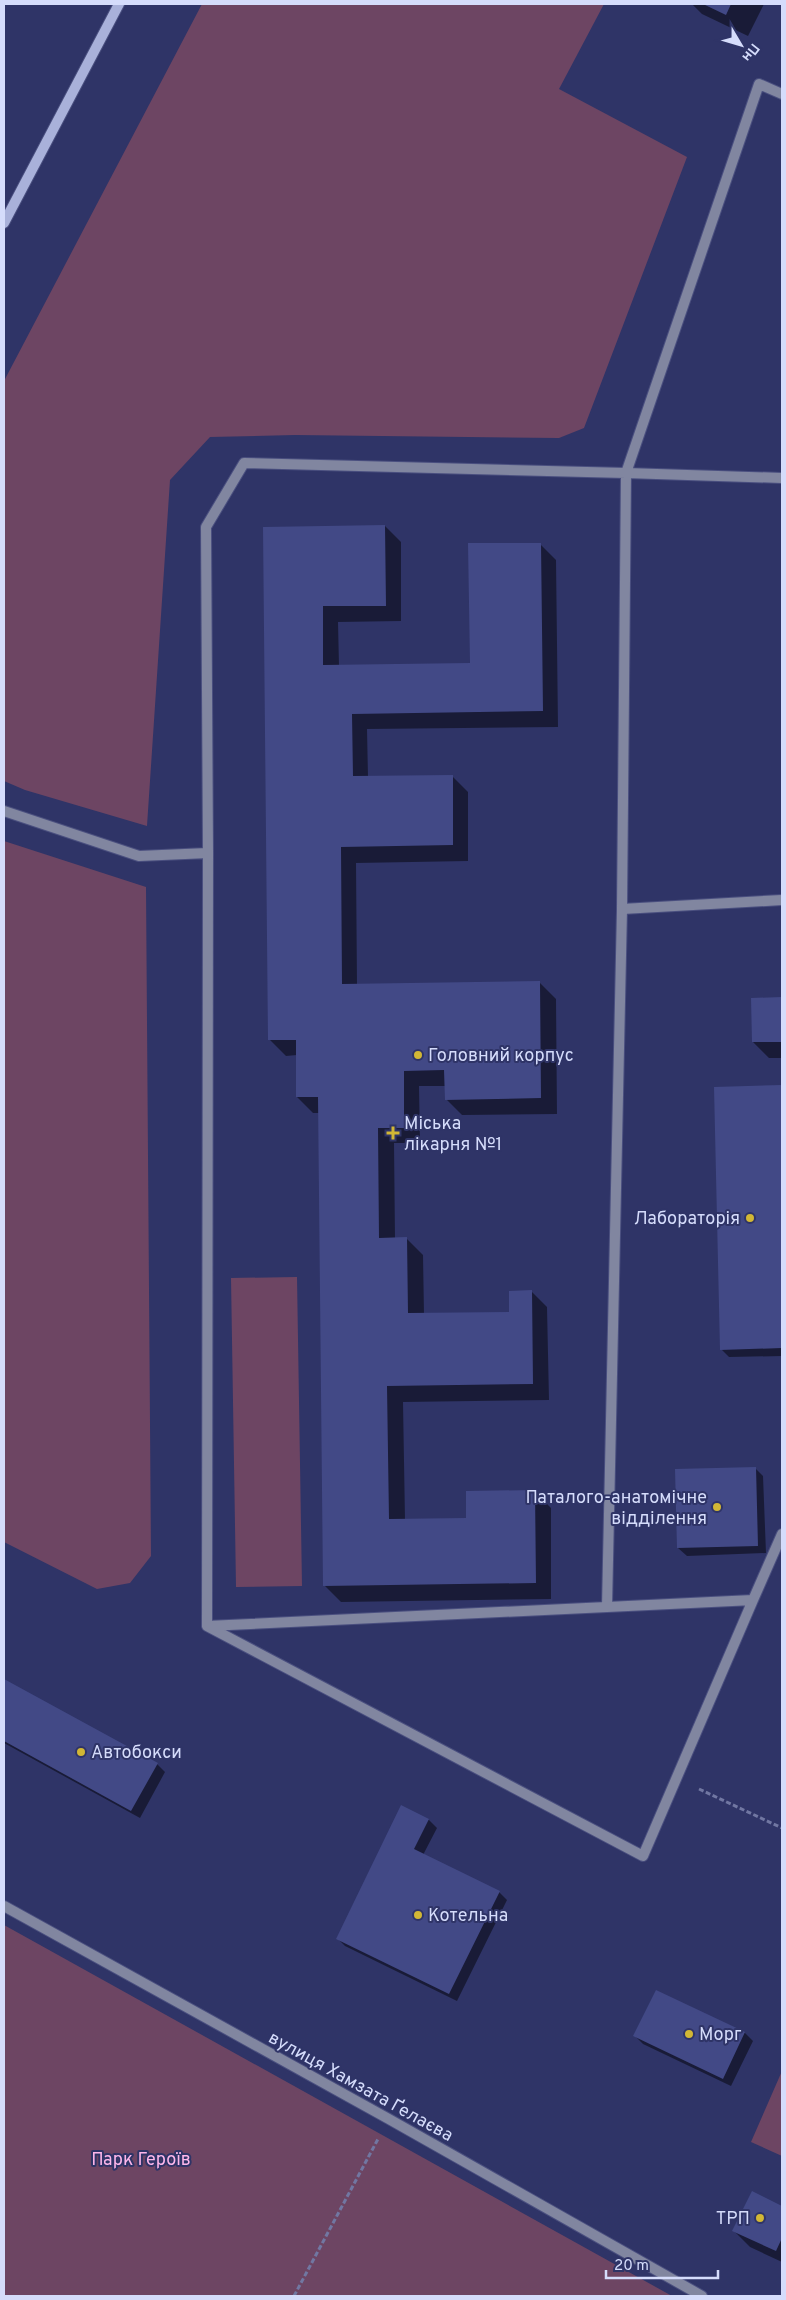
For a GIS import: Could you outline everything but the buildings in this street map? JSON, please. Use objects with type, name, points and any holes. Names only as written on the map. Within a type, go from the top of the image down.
[{"type":"street","points":[[4,223],[119,4]]},
{"type":"street","points":[[607,1606],[622,909],[626,474],[759,84],[782,94]]},
{"type":"street","points":[[207,1626],[208,853],[206,527],[244,462],[782,478]]},
{"type":"street","points":[[4,811],[139,856],[208,853]]},
{"type":"street","points":[[622,909],[782,900]]},
{"type":"street","points":[[207,1626],[643,1856],[782,1534]]},
{"type":"street","points":[[207,1626],[753,1600]]},
{"type":"street","name":"вулиця Хамзата Ґелаєва","points":[[4,1906],[702,2296]]},
{"type":"path","points":[[677,1779],[782,1828]]},
{"type":"path","points":[[294,2296],[388,2119]]},
{"type":"green space","points":[[202,4],[604,4],[559,89],[687,157],[584,428],[559,438],[295,435],[210,437],[170,480],[147,826],[25,790],[4,781],[4,381]]},
{"type":"green space","points":[[4,841],[146,887],[151,1556],[130,1583],[97,1589],[4,1542]]},
{"type":"green space","points":[[297,1277],[302,1586],[236,1587],[231,1278]]},
{"type":"green space","name":"Парк Героїв","points":[[4,1925],[672,2296],[4,2296]]},
{"type":"green space","points":[[782,2071],[782,2156],[751,2142]]},
{"type":"place","name":"Головний корпус","points":[[418,1055]]},
{"type":"place","name":"Міська лікарня №1","points":[[393,1133]]},
{"type":"place","name":"Лабораторія","points":[[750,1218]]},
{"type":"place","name":"Паталого-анатомічне відділення","points":[[717,1507]]},
{"type":"place","name":"Автобокси","points":[[81,1752]]},
{"type":"place","name":"Котельна","points":[[418,1915]]},
{"type":"place","name":"Морг","points":[[689,2034]]},
{"type":"place","name":"ТРП","points":[[760,2218]]}]
